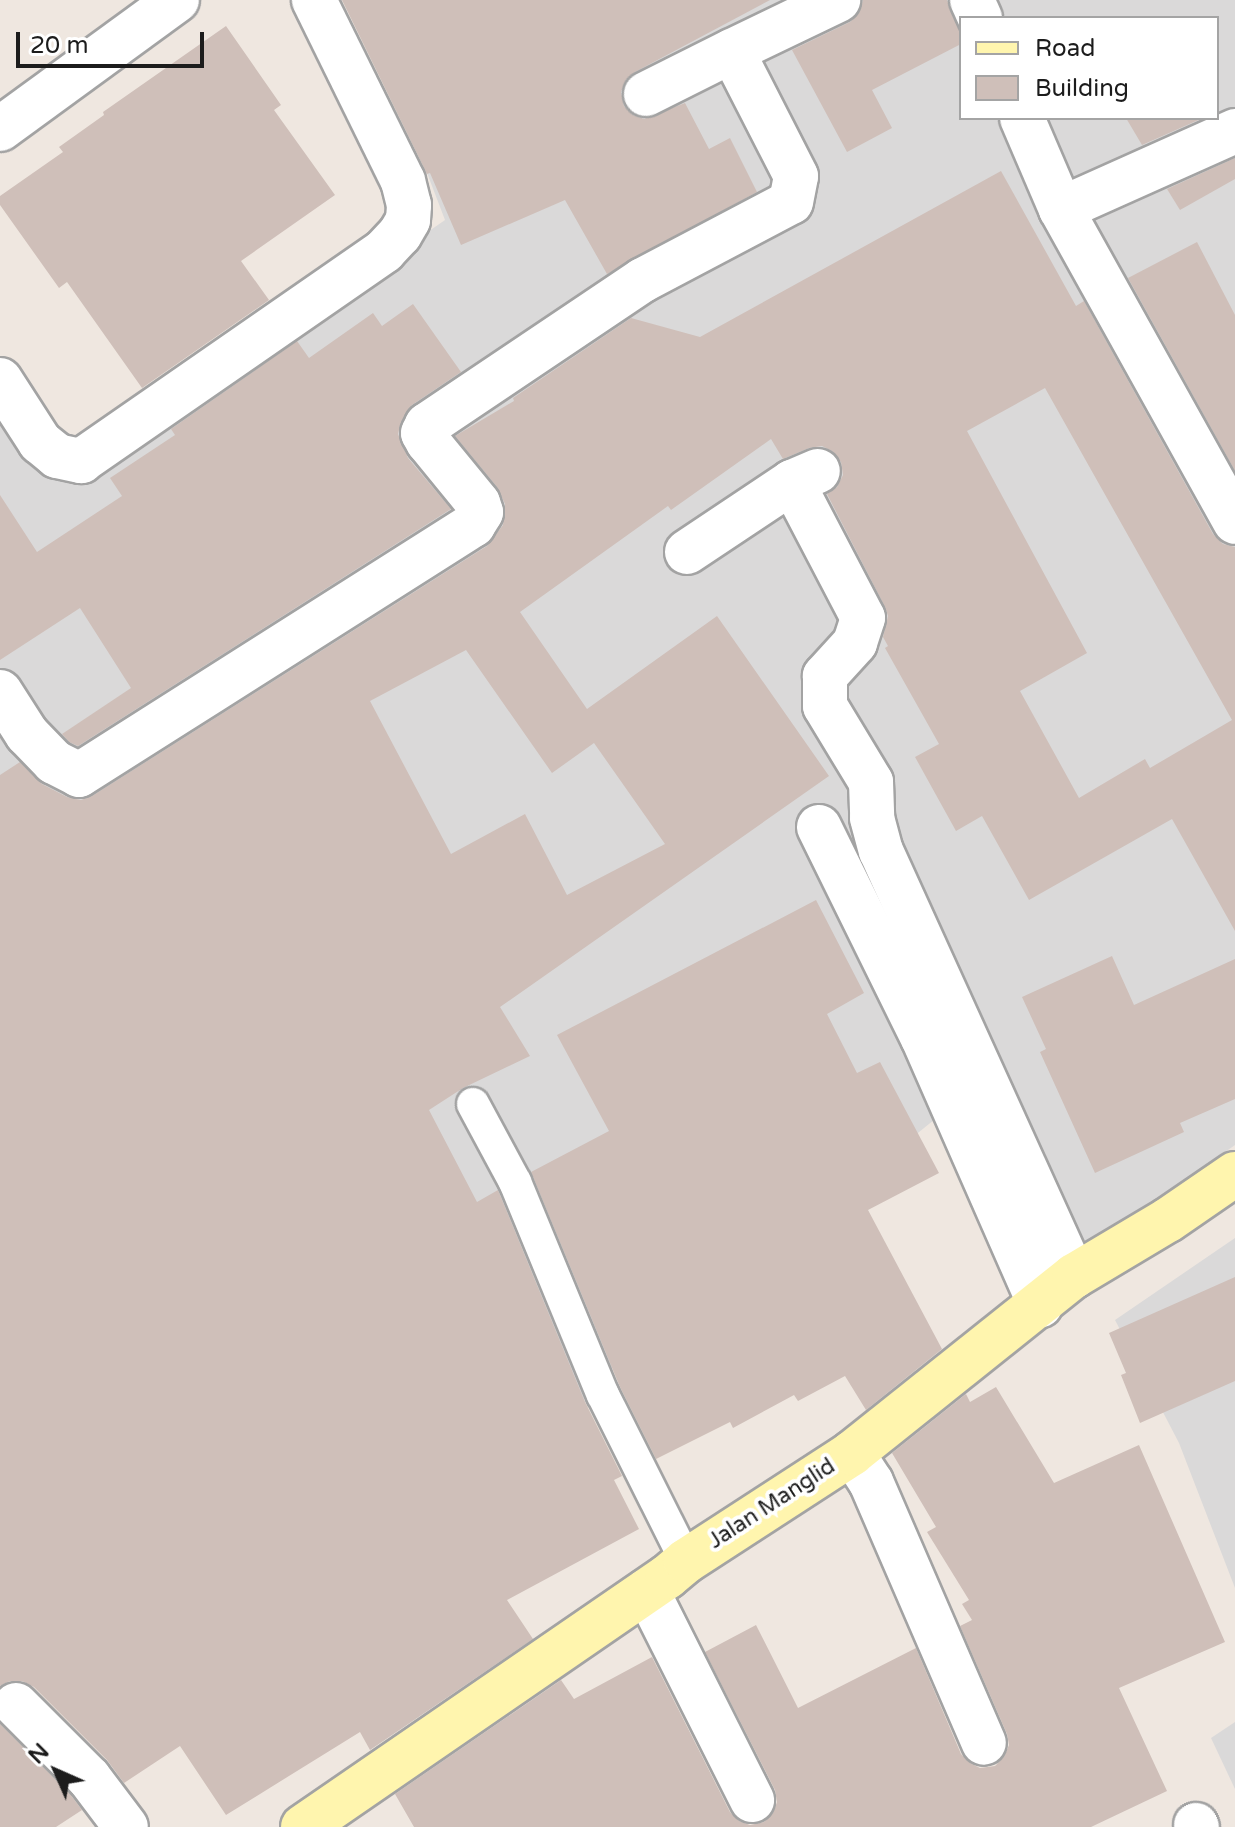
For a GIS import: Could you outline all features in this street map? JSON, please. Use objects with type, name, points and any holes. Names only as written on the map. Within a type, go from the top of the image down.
[{"type":"street","points":[[0,129],[177,0]]},
{"type":"street","points":[[0,380],[40,442],[57,456],[81,461],[384,251],[400,234],[408,220],[409,205],[403,181],[314,0]]},
{"type":"street","points":[[646,94],[838,0]]},
{"type":"street","points":[[0,692],[27,734],[54,762],[79,775],[473,525],[481,512],[478,503],[428,442],[423,433],[427,425],[643,280],[791,202],[796,176],[732,51]]},
{"type":"street","points":[[1023,120],[1061,209],[1235,522]]},
{"type":"street","points":[[1061,209],[1235,131]]},
{"type":"street","points":[[687,552],[805,476],[863,618],[855,643],[825,676],[825,706],[873,787],[872,818],[881,851],[1074,1276]]},
{"type":"street","points":[[819,827],[923,1038],[1040,1305]]},
{"type":"street","name":"Jalan Manglid","points":[[303,1827],[686,1561],[852,1453],[1074,1276],[1168,1220],[1235,1174]]},
{"type":"street","points":[[852,1453],[871,1482],[984,1743]]},
{"type":"street","points":[[647,1591],[752,1800]]},
{"type":"street","points":[[16,1705],[89,1778],[126,1827]]},
{"type":"lane","points":[[473,1104],[515,1182],[603,1395],[686,1561]]},
{"type":"shaded area","points":[[361,0],[1235,0],[1235,1145],[1071,1261],[971,1090],[856,1183],[582,1390],[595,1440],[59,1658],[0,1677],[0,406],[80,474],[445,220]]},
{"type":"shaded area","points":[[1235,1238],[1235,1588],[1179,1443],[1115,1320]]},
{"type":"shaded area","points":[[1235,1722],[1235,1789],[1211,1738]]},
{"type":"building","points":[[342,0],[770,0],[635,72],[626,80],[621,92],[624,106],[633,115],[644,119],[685,103],[709,149],[730,138],[757,192],[607,274],[565,200],[461,245],[430,173],[427,174]]},
{"type":"building","points":[[863,0],[947,0],[959,28],[959,45],[872,90],[892,128],[847,152],[792,50],[850,22],[859,13]]},
{"type":"building","points":[[226,26],[281,105],[274,110],[335,195],[241,261],[269,300],[142,388],[67,282],[59,288],[0,205],[0,196],[63,152],[59,147],[104,115],[103,112]]},
{"type":"building","points":[[1127,120],[1198,120],[1142,145]]},
{"type":"building","points":[[1235,158],[1235,179],[1180,210],[1167,189]]},
{"type":"building","points":[[1001,171],[1076,306],[1084,301],[1213,534],[1223,544],[1235,547],[1235,931],[1172,819],[1029,900],[982,816],[956,831],[915,757],[939,744],[885,648],[888,646],[883,637],[888,616],[885,607],[827,494],[837,487],[843,475],[841,462],[832,451],[822,446],[783,459],[771,439],[671,510],[668,506],[520,612],[587,709],[717,616],[829,776],[500,1007],[530,1056],[463,1088],[429,1110],[477,1202],[498,1190],[585,1402],[622,1476],[614,1480],[639,1529],[507,1600],[533,1639],[370,1750],[360,1732],[226,1815],[180,1746],[124,1783],[107,1760],[34,1687],[22,1681],[10,1681],[0,1686],[0,775],[20,762],[42,784],[67,797],[81,800],[92,796],[487,546],[503,525],[505,504],[497,487],[455,436],[514,401],[513,398],[631,318],[700,337]],"holes":[[[1045,388],[1232,720],[1150,768],[1145,759],[1079,798],[1020,691],[1087,653],[967,431]],[[466,650],[552,773],[594,743],[665,844],[567,895],[525,814],[451,854],[370,701]]]},
{"type":"building","points":[[1197,242],[1235,315],[1235,471],[1128,278]]},
{"type":"building","points":[[413,304],[461,372],[412,405],[401,422],[398,434],[408,458],[451,509],[78,746],[69,742],[62,734],[131,688],[80,608],[0,660],[0,495],[37,552],[122,496],[110,478],[175,435],[171,429],[297,341],[309,358],[373,313],[382,326]]},
{"type":"building","points":[[816,900],[864,993],[827,1014],[857,1073],[880,1062],[939,1173],[868,1210],[942,1349],[866,1410],[845,1376],[798,1401],[794,1395],[733,1428],[730,1422],[656,1459],[620,1387],[531,1172],[609,1131],[557,1035]]},
{"type":"building","points":[[1112,956],[1134,1005],[1235,959],[1235,1099],[1180,1123],[1184,1132],[1095,1173],[1040,1052],[1046,1049],[1022,997]]},
{"type":"building","points":[[1235,1277],[1235,1381],[1140,1423],[1121,1375],[1126,1373],[1109,1333]]},
{"type":"building","points":[[996,1387],[1054,1483],[1139,1445],[1225,1642],[1119,1688],[1167,1791],[1091,1827],[414,1827],[395,1794],[561,1680],[574,1699],[652,1657],[730,1812],[739,1821],[750,1825],[764,1822],[773,1813],[777,1802],[775,1790],[705,1652],[756,1625],[798,1708],[916,1648],[961,1754],[980,1768],[995,1766],[1004,1757],[1009,1745],[960,1626],[972,1620],[962,1604],[969,1600],[927,1532],[936,1527],[892,1453],[966,1394],[970,1402]]},
{"type":"building","points":[[0,1724],[82,1810],[56,1827],[0,1827]]}]
